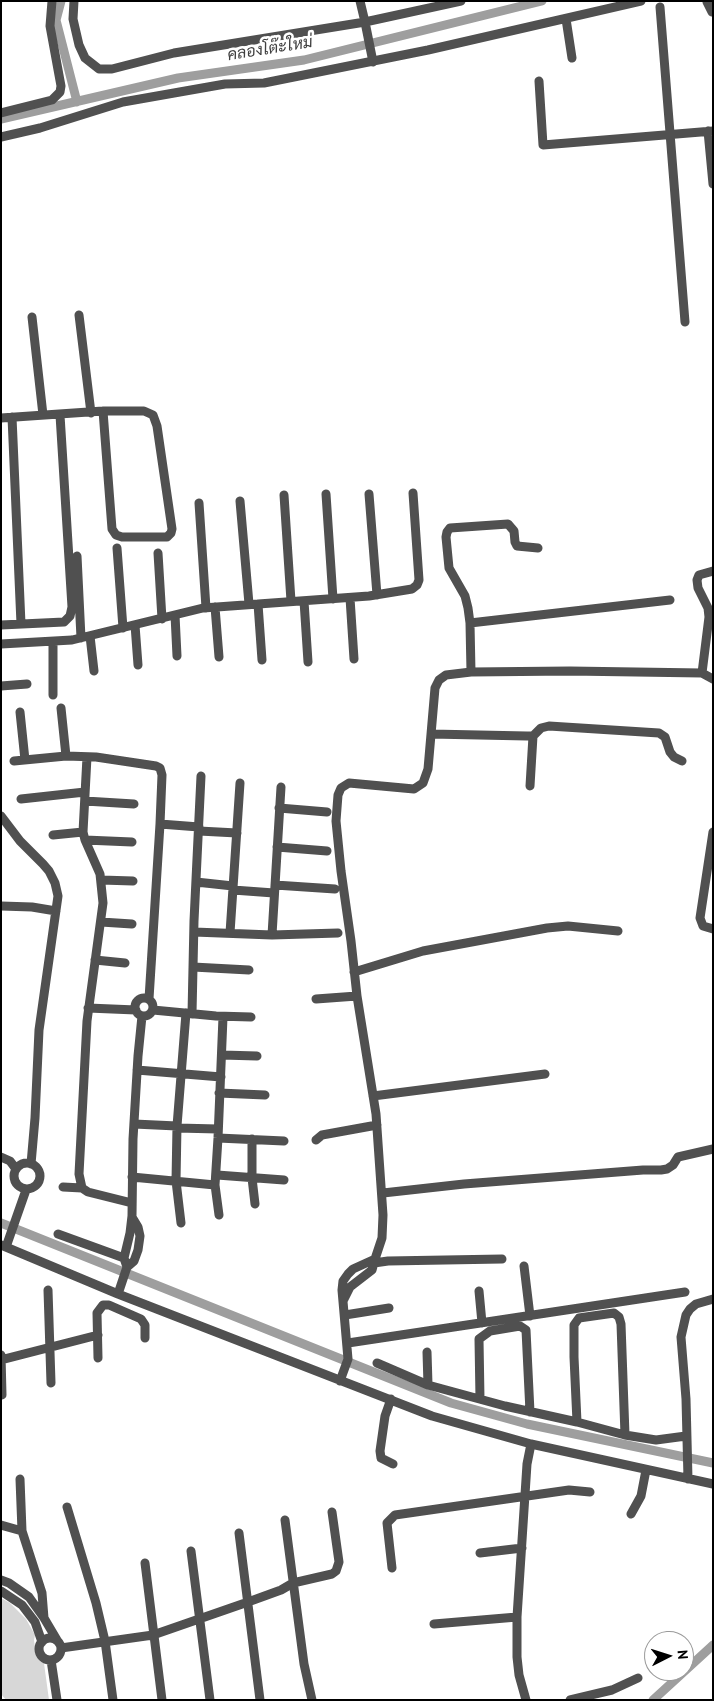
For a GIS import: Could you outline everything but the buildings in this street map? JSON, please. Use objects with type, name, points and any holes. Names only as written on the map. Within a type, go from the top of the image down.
[{"type":"street","points":[[1,113],[52,100],[60,92],[60,80],[50,26],[52,1]]},
{"type":"street","points":[[74,1],[73,19],[79,45],[85,58],[99,70],[112,69],[174,54],[366,25],[461,1]]},
{"type":"street","points":[[360,1],[373,62]]},
{"type":"street","points":[[1,137],[40,128],[123,102],[225,84],[264,84],[373,62],[641,1]]},
{"type":"street","points":[[707,2],[713,12]]},
{"type":"street","points":[[660,7],[684,322]]},
{"type":"street","points":[[566,19],[572,58]]},
{"type":"street","points":[[539,81],[543,145],[711,131],[713,184]]},
{"type":"street","points":[[79,315],[91,413]]},
{"type":"street","points":[[32,317],[43,415]]},
{"type":"street","points":[[1,418],[103,412],[144,411],[153,415],[157,426],[172,529],[171,533],[167,536],[122,537],[116,535],[112,529],[103,412]]},
{"type":"street","points":[[1,625],[64,622],[70,616],[72,606],[60,415]]},
{"type":"street","points":[[12,417],[22,624]]},
{"type":"street","points":[[1,644],[52,642],[81,638],[211,607],[350,598],[412,589],[417,586],[418,580],[413,493]]},
{"type":"street","points":[[326,494],[333,599]]},
{"type":"street","points":[[369,494],[377,595]]},
{"type":"street","points":[[284,495],[291,601]]},
{"type":"street","points":[[240,501],[262,660]]},
{"type":"street","points":[[199,503],[211,607],[220,656]]},
{"type":"street","points":[[471,672],[470,623],[465,596],[449,568],[446,537],[450,528],[508,524],[514,530],[517,546],[538,548]]},
{"type":"street","points":[[117,548],[123,628]]},
{"type":"street","points":[[158,553],[162,619]]},
{"type":"street","points":[[77,556],[81,638]]},
{"type":"street","points":[[702,673],[709,618],[708,608],[698,588],[697,580],[699,575],[713,571]]},
{"type":"street","points":[[350,598],[354,659]]},
{"type":"street","points":[[470,623],[670,600]]},
{"type":"street","points":[[304,601],[308,662]]},
{"type":"street","points":[[175,615],[177,656]]},
{"type":"street","points":[[136,625],[138,665]]},
{"type":"street","points":[[90,636],[94,670]]},
{"type":"street","points":[[52,642],[53,695]]},
{"type":"street","points":[[342,1377],[348,1359],[343,1301],[350,1287],[372,1270],[382,1238],[382,1193],[377,1125],[356,996],[336,829],[338,795],[341,788],[349,784],[414,789],[422,784],[428,769],[435,688],[439,680],[446,675],[471,672],[570,671],[702,673],[713,678]]},
{"type":"street","points":[[1,686],[27,684]]},
{"type":"street","points":[[61,708],[66,756]]},
{"type":"street","points":[[20,712],[25,760]]},
{"type":"street","points":[[530,786],[533,736],[541,728],[549,726],[659,733],[665,737],[670,752],[674,757],[682,761]]},
{"type":"street","points":[[431,734],[533,736]]},
{"type":"street","points":[[14,761],[66,756],[87,757],[160,768],[162,775],[160,824],[149,999],[153,1004],[153,1010],[150,1014],[88,1008]]},
{"type":"street","points":[[82,1188],[79,1174],[88,1008],[103,903],[102,880],[84,836],[87,757]]},
{"type":"street","points":[[181,1223],[176,1181],[177,1127],[193,967],[201,776]]},
{"type":"street","points":[[230,933],[240,783]]},
{"type":"street","points":[[272,935],[281,787]]},
{"type":"street","points":[[21,799],[85,797],[134,804]]},
{"type":"street","points":[[280,808],[326,812]]},
{"type":"street","points":[[1,816],[20,842],[44,864],[57,889],[58,902],[39,1030],[31,1164]]},
{"type":"street","points":[[160,824],[237,833]]},
{"type":"street","points":[[713,832],[700,918],[703,926],[713,929]]},
{"type":"street","points":[[53,835],[84,836],[132,842]]},
{"type":"street","points":[[277,847],[327,851]]},
{"type":"street","points":[[102,880],[133,881]]},
{"type":"street","points":[[196,882],[233,888],[335,889]]},
{"type":"street","points":[[1,906],[32,907],[56,911]]},
{"type":"street","points":[[101,922],[132,924]]},
{"type":"street","points":[[354,972],[424,950],[547,928],[568,926],[618,931]]},
{"type":"street","points":[[194,932],[272,935],[338,933]]},
{"type":"street","points":[[94,960],[125,963]]},
{"type":"street","points":[[193,967],[249,970]]},
{"type":"street","points":[[316,999],[356,996]]},
{"type":"street","points":[[118,1294],[125,1265],[132,1216],[139,1013],[136,1004],[140,999],[149,999]]},
{"type":"street","points":[[153,1010],[251,1017]]},
{"type":"street","points":[[219,1215],[215,1185],[217,1175],[223,1016]]},
{"type":"street","points":[[222,1055],[257,1056]]},
{"type":"street","points":[[137,1070],[221,1077]]},
{"type":"street","points":[[373,1096],[545,1074]]},
{"type":"street","points":[[219,1093],[264,1095]]},
{"type":"street","points":[[134,1124],[177,1127],[252,1139],[284,1141]]},
{"type":"street","points":[[316,1140],[322,1135],[377,1125]]},
{"type":"street","points":[[252,1139],[252,1178],[255,1204]]},
{"type":"street","points":[[382,1193],[473,1183],[661,1170],[673,1165],[678,1157],[713,1149]]},
{"type":"street","points":[[1,1157],[10,1161],[16,1169]]},
{"type":"street","points":[[23,1164],[31,1164],[39,1171],[40,1181],[32,1189],[26,1190],[21,1188],[14,1180],[16,1169],[23,1164]]},
{"type":"street","points":[[217,1175],[284,1180]]},
{"type":"street","points":[[132,1178],[215,1185]]},
{"type":"street","points":[[63,1187],[82,1188],[93,1194],[132,1203]]},
{"type":"street","points":[[26,1190],[5,1244],[118,1294],[342,1377],[432,1416],[531,1444],[713,1484]]},
{"type":"street","points":[[58,1234],[125,1265]]},
{"type":"street","points":[[375,1261],[502,1258]]},
{"type":"street","points":[[524,1266],[530,1316]]},
{"type":"street","points":[[48,1290],[51,1383]]},
{"type":"street","points":[[479,1291],[482,1323]]},
{"type":"street","points":[[348,1343],[685,1292]]},
{"type":"street","points":[[688,1479],[682,1331],[686,1315],[690,1309],[696,1304],[711,1300]]},
{"type":"street","points":[[98,1358],[97,1312],[103,1305],[109,1305],[141,1319],[145,1326],[145,1338]]},
{"type":"street","points":[[345,1315],[388,1308]]},
{"type":"street","points":[[577,1422],[574,1325],[579,1318],[614,1313],[620,1317],[621,1324],[625,1435]]},
{"type":"street","points":[[480,1399],[480,1339],[490,1331],[520,1326],[526,1330],[530,1412]]},
{"type":"street","points":[[1,1360],[98,1335]]},
{"type":"street","points":[[427,1352],[428,1384]]},
{"type":"street","points":[[1,1355],[2,1395]]},
{"type":"street","points":[[377,1363],[428,1384],[530,1412],[625,1435],[656,1440],[686,1436]]},
{"type":"street","points":[[391,1399],[384,1416],[380,1451],[381,1458],[393,1464]]},
{"type":"street","points":[[526,1700],[519,1675],[517,1617],[527,1464],[531,1444]]},
{"type":"street","points":[[631,1514],[641,1496],[646,1470]]},
{"type":"street","points":[[20,1479],[22,1531],[42,1593],[44,1618]]},
{"type":"street","points":[[392,1568],[387,1522],[391,1517],[526,1495],[576,1489],[590,1492]]},
{"type":"street","points":[[67,1507],[96,1603],[105,1641],[113,1700]]},
{"type":"street","points":[[1,1580],[9,1583],[29,1597],[44,1618],[59,1644],[58,1656],[51,1660],[43,1658],[39,1650],[42,1642],[49,1638],[59,1644],[153,1635],[281,1590],[293,1583],[336,1572],[339,1562],[332,1512]]},
{"type":"street","points":[[285,1520],[304,1664],[312,1700]]},
{"type":"street","points":[[1,1525],[22,1531]]},
{"type":"street","points":[[239,1533],[260,1700]]},
{"type":"street","points":[[480,1553],[522,1548]]},
{"type":"street","points":[[191,1551],[210,1700]]},
{"type":"street","points":[[145,1563],[162,1700]]},
{"type":"street","points":[[1,1591],[22,1605],[35,1622],[42,1642]]},
{"type":"street","points":[[434,1624],[517,1617]]},
{"type":"street","points":[[51,1660],[57,1700]]},
{"type":"street","points":[[570,1700],[612,1690],[638,1678]]},
{"type":"shaded area","points":[[1,1598],[10,1603],[26,1619],[35,1635],[35,1648],[43,1656],[49,1700],[6,1700],[1,1694]]},
{"type":"waterway","points":[[61,1],[56,20],[77,102]]},
{"type":"waterway","name":"คลองโต๊ะใหม่","points":[[1,119],[178,78],[304,60],[542,1]]},
{"type":"waterway","points":[[1,1223],[451,1403],[527,1424],[713,1463]]},
{"type":"waterway","points":[[653,1700],[713,1645]]}]
